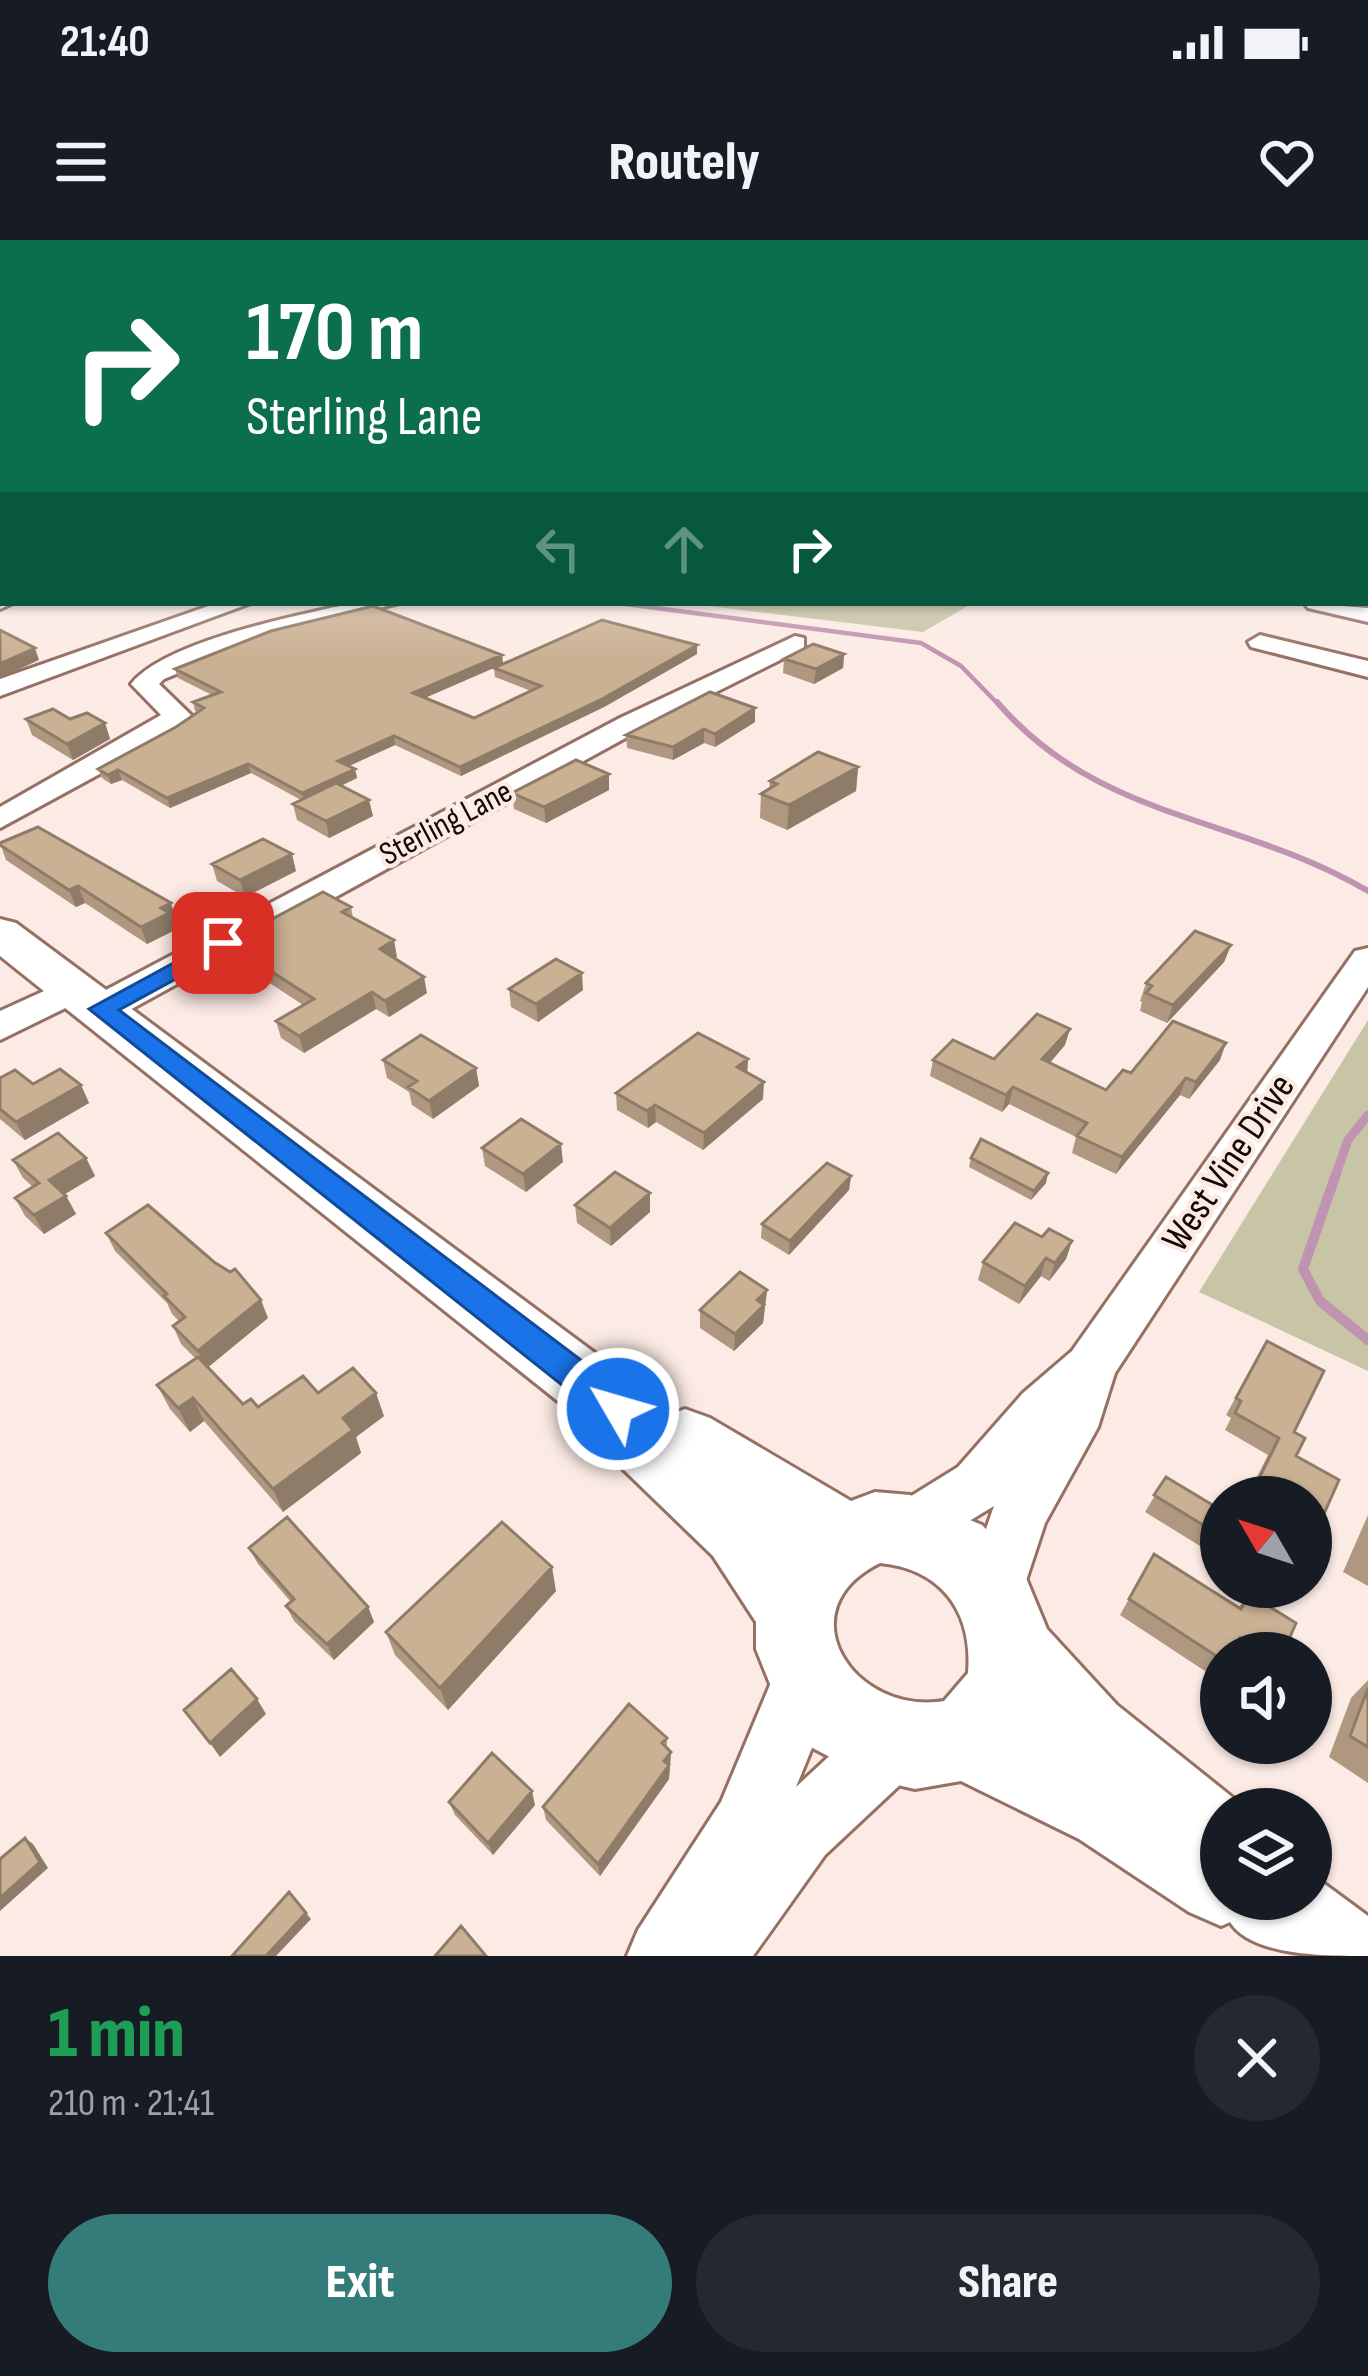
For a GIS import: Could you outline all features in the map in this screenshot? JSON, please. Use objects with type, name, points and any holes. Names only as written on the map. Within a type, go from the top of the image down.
[{"type":"main road","points":[[0,933],[618,1409],[647,1446],[740,1531],[842,1721],[928,1741],[1110,1808],[1200,1866]]},
{"type":"main road","points":[[618,1409],[667,1427],[770,1497],[876,1533],[953,1550],[1087,1735],[1200,1829]]},
{"type":"main road","name":"West Vine Drive","points":[[801,1644],[804,1577],[876,1533]]},
{"type":"main road","name":"West Vine Drive","points":[[928,1741],[999,1701],[1010,1675],[1003,1619]]},
{"type":"main road","points":[[1295,1920],[1343,1956]]},
{"type":"street","points":[[0,688],[231,606]]},
{"type":"street","points":[[0,819],[50,796],[178,715],[144,684],[154,673],[265,628],[372,606]]},
{"type":"street","points":[[1329,606],[1368,615]]},
{"type":"street","points":[[1260,642],[1368,669]]},
{"type":"street","name":"Sterling Lane","points":[[0,1027],[88,999],[795,644]]},
{"type":"street","name":"West Vine Drive","points":[[876,1533],[978,1485],[1042,1410],[1090,1367],[1368,959]]},
{"type":"street","name":"West Vine Drive","points":[[1003,1619],[1019,1514],[1071,1427],[1090,1367]]},
{"type":"street","name":"West Vine Drive","points":[[664,1956],[742,1835],[771,1772],[801,1644]]},
{"type":"street","name":"West Vine Drive","points":[[710,1956],[771,1867],[817,1814],[928,1741]]},
{"type":"shaded area","points":[[710,606],[968,606],[923,632]]},
{"type":"shaded area","points":[[1368,1020],[1368,1371],[1199,1292]]},
{"type":"building","points":[[373,606],[502,655],[413,693],[474,718],[541,686],[494,668],[602,620],[697,645],[604,698],[460,767],[394,736],[338,761],[355,769],[302,793],[248,764],[167,798],[118,770],[108,775],[98,769],[204,708],[193,702],[221,692],[175,669],[271,631]]},
{"type":"building","points":[[0,630],[35,648],[0,664]]},
{"type":"building","points":[[813,644],[844,654],[816,669],[784,659]]},
{"type":"building","points":[[710,692],[755,708],[715,734],[704,729],[673,747],[626,735]]},
{"type":"building","points":[[53,709],[70,719],[87,713],[105,723],[67,744],[26,719]]},
{"type":"building","points":[[818,752],[858,767],[789,805],[761,794],[777,784],[770,781]]},
{"type":"building","points":[[576,760],[609,774],[544,807],[512,793]]},
{"type":"building","points":[[336,783],[369,800],[326,821],[293,804]]},
{"type":"building","points":[[38,827],[171,903],[161,908],[169,913],[141,927],[78,886],[69,890],[0,845]]},
{"type":"building","points":[[263,839],[292,854],[240,880],[212,864]]},
{"type":"building","points":[[323,892],[351,907],[342,912],[394,940],[380,949],[424,977],[385,1001],[372,992],[299,1036],[276,1021],[314,999],[227,943]]},
{"type":"building","points":[[1195,931],[1231,945],[1173,1005],[1146,993],[1152,986],[1146,983]]},
{"type":"building","points":[[556,959],[582,973],[536,1004],[509,989]]},
{"type":"building","points":[[1037,1014],[1070,1029],[1042,1059],[1106,1090],[1123,1070],[1131,1073],[1173,1021],[1226,1043],[1196,1082],[1186,1078],[1122,1157],[1077,1136],[1087,1123],[1013,1087],[1006,1095],[933,1060],[953,1040],[994,1059]]},
{"type":"building","points":[[698,1033],[748,1059],[737,1067],[764,1082],[704,1133],[655,1105],[647,1111],[616,1093]]},
{"type":"building","points":[[421,1035],[476,1068],[429,1101],[408,1087],[417,1081],[383,1060]]},
{"type":"building","points":[[60,1069],[81,1085],[16,1122],[0,1109],[0,1078],[15,1070],[33,1084]]},
{"type":"building","points":[[521,1119],[561,1144],[523,1174],[482,1148]]},
{"type":"building","points":[[58,1133],[86,1158],[49,1180],[66,1196],[34,1215],[15,1198],[39,1183],[13,1160]]},
{"type":"building","points":[[981,1139],[1048,1173],[1034,1191],[971,1158]]},
{"type":"building","points":[[827,1163],[851,1176],[790,1241],[762,1224]]},
{"type":"building","points":[[615,1172],[650,1193],[610,1228],[575,1205]]},
{"type":"building","points":[[148,1205],[214,1262],[230,1272],[235,1269],[261,1300],[198,1351],[173,1326],[185,1317],[106,1233]]},
{"type":"building","points":[[1015,1223],[1042,1237],[1049,1229],[1072,1241],[1055,1263],[1046,1258],[1025,1286],[983,1262]]},
{"type":"building","points":[[740,1272],[767,1290],[757,1300],[764,1305],[735,1334],[700,1310]]},
{"type":"building","points":[[1267,1341],[1324,1371],[1294,1432],[1305,1438],[1296,1456],[1332,1476],[1260,1476],[1279,1438],[1235,1413],[1241,1401],[1236,1398]]},
{"type":"building","points":[[198,1357],[243,1404],[251,1399],[258,1407],[303,1376],[318,1393],[353,1368],[376,1393],[343,1418],[353,1430],[273,1489],[193,1398],[178,1408],[157,1385]]},
{"type":"building","points":[[1166,1477],[1200,1497],[1200,1523],[1154,1495]]},
{"type":"building","points":[[287,1517],[368,1607],[327,1644],[286,1606],[294,1599],[249,1548]]},
{"type":"building","points":[[502,1522],[552,1567],[440,1688],[386,1632]]},
{"type":"building","points":[[1154,1554],[1200,1583],[1200,1608],[1272,1608],[1296,1623],[1292,1632],[1200,1632],[1200,1645],[1129,1599]]},
{"type":"building","points":[[231,1669],[257,1699],[210,1743],[184,1710]]},
{"type":"building","points":[[1368,1688],[1368,1747],[1350,1736]]},
{"type":"building","points":[[629,1704],[667,1738],[662,1743],[671,1752],[664,1761],[669,1765],[598,1864],[543,1807]]},
{"type":"building","points":[[492,1753],[532,1791],[488,1843],[449,1802]]},
{"type":"building","points":[[25,1838],[40,1862],[0,1898],[0,1859]]},
{"type":"building","points":[[289,1892],[306,1913],[266,1956],[232,1956]]},
{"type":"building","points":[[461,1926],[486,1956],[435,1956]]},
{"type":"waterway","points":[[641,606],[921,643],[961,666],[999,705]]},
{"type":"waterway","points":[[997,702],[1037,741],[1080,771],[1173,813],[1319,866],[1368,891]]},
{"type":"waterway","points":[[1335,1177],[1348,1140],[1368,1115]]},
{"type":"waterway","points":[[1336,1174],[1303,1269],[1320,1301],[1368,1340]]},
{"type":"route","points":[[223,943],[101,1009],[618,1409]]}]
